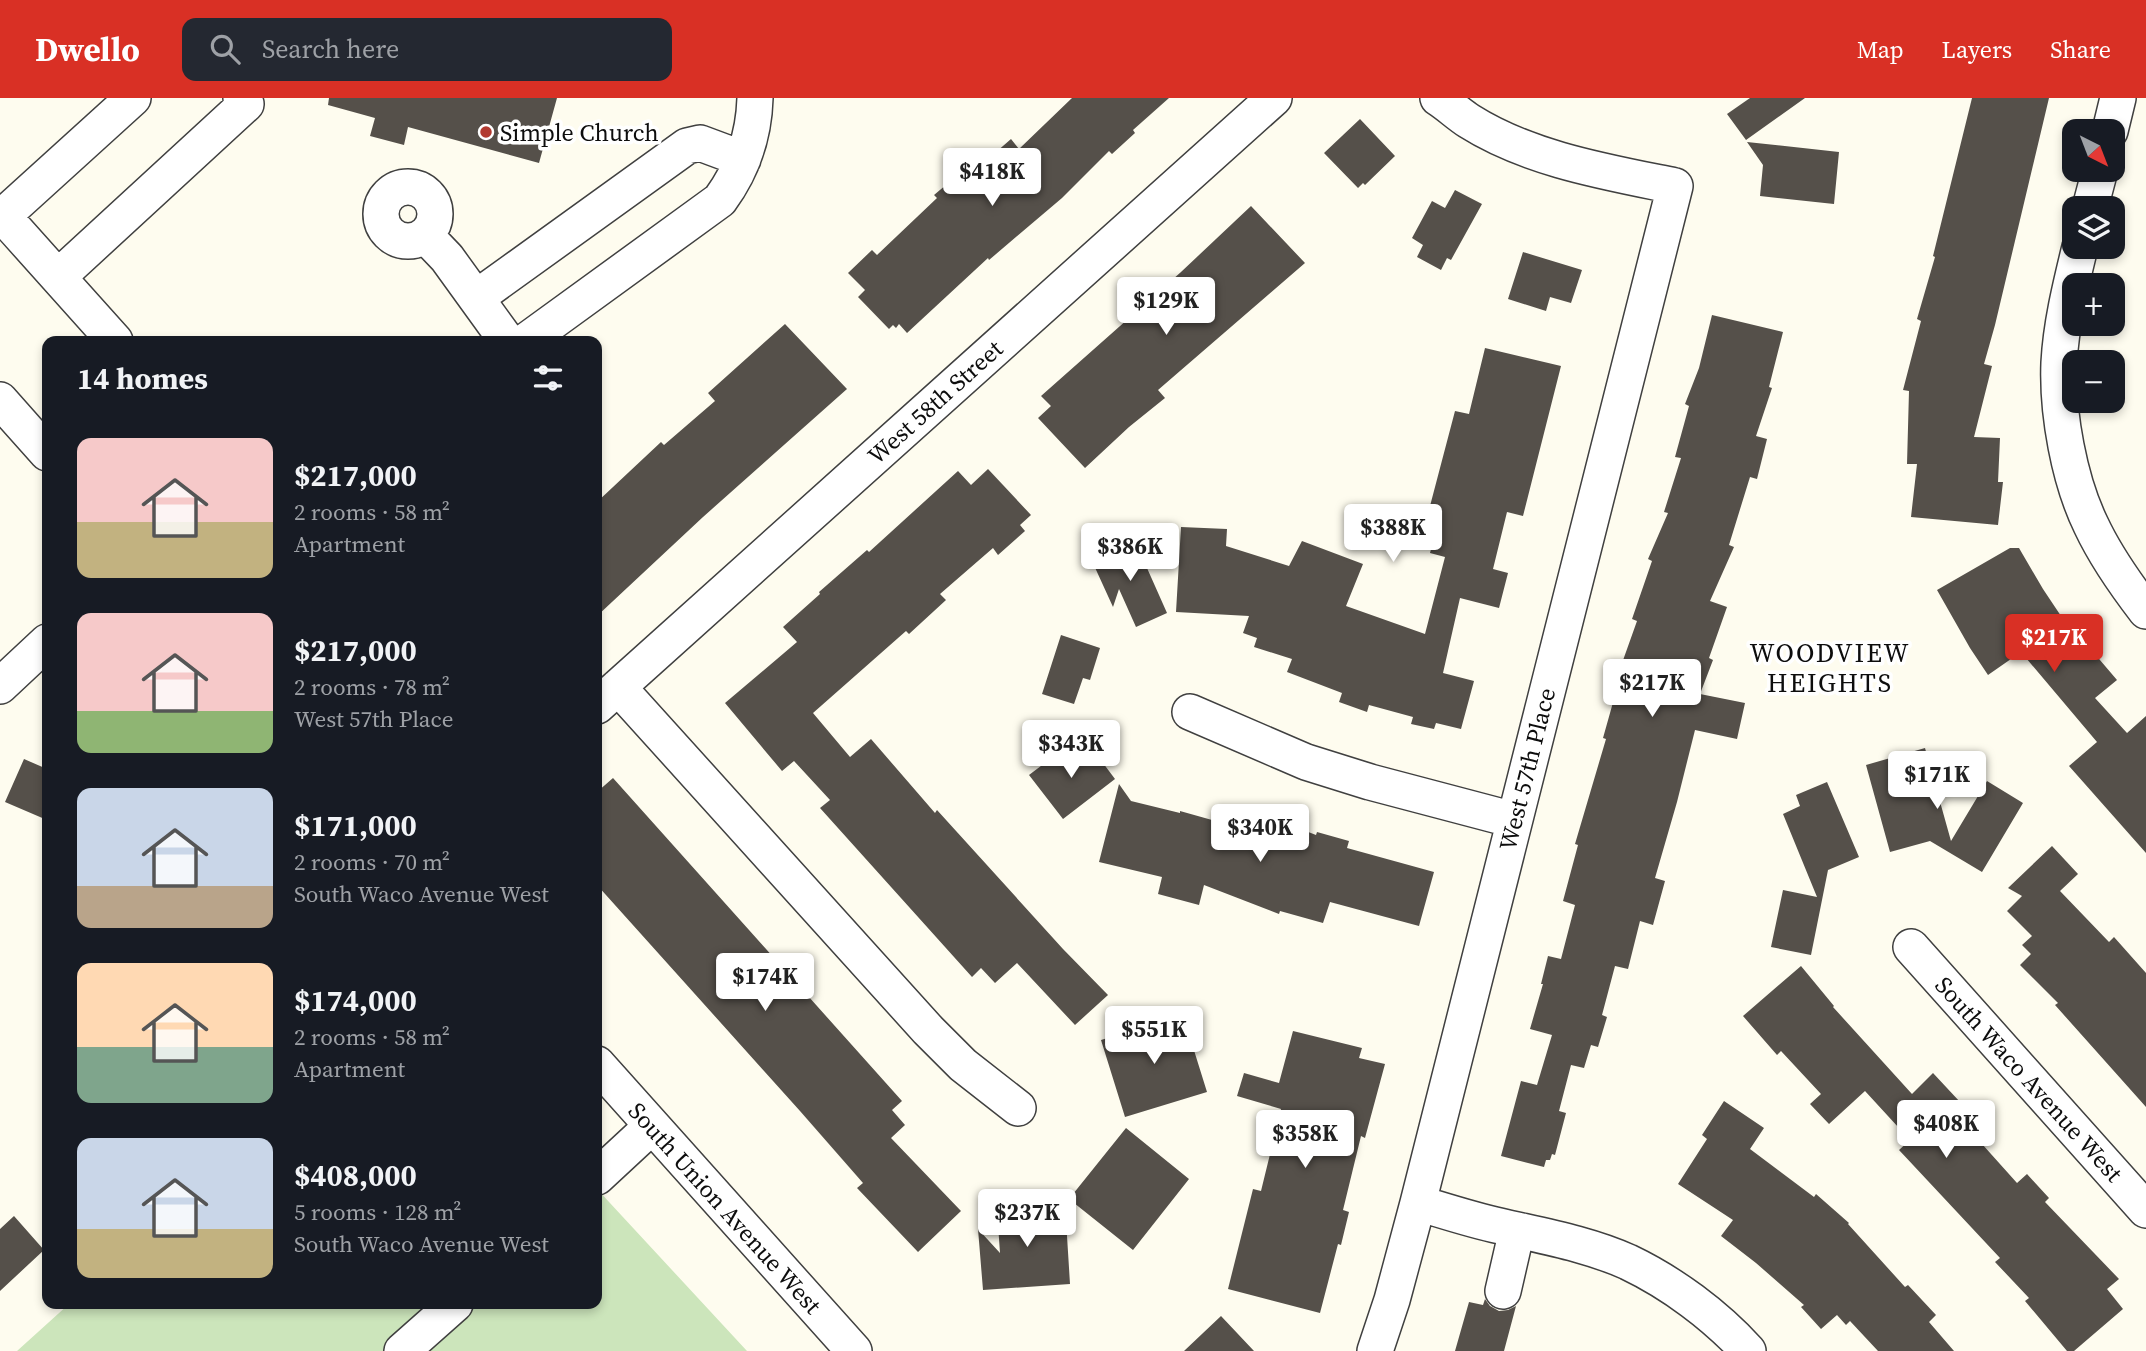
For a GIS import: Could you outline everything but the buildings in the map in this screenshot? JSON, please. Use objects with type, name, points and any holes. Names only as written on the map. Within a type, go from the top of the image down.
[{"type":"street","points":[[111,336],[3,216],[133,98]]},
{"type":"street","points":[[58,277],[246,104],[241,98]]},
{"type":"street","points":[[533,336],[720,200],[730,187],[743,159],[755,117],[755,98]]},
{"type":"street","name":"West 58th Street","points":[[607,697],[1274,98]]},
{"type":"street","name":"West 57th Place","points":[[1375,1351],[1418,1203],[1675,186],[1541,153],[1470,121],[1438,98]]},
{"type":"street","points":[[2113,119],[2118,98]]},
{"type":"street","points":[[476,298],[687,146],[700,143],[743,159]]},
{"type":"street","points":[[425,235],[447,258],[503,336]]},
{"type":"street","points":[[2077,259],[2062,331],[2060,355],[2060,397],[2064,430],[2076,486],[2091,524],[2146,611]]},
{"type":"street","points":[[0,400],[42,447]]},
{"type":"street","points":[[0,686],[42,647]]},
{"type":"street","points":[[607,697],[963,1065],[1018,1108]]},
{"type":"street","points":[[1190,712],[1306,762],[1514,820]]},
{"type":"street","name":"South Waco Avenue West","points":[[1912,947],[2146,1210]]},
{"type":"street","name":"South Union Avenue West","points":[[602,1070],[854,1351]]},
{"type":"street","points":[[602,1172],[652,1126]]},
{"type":"street","points":[[1418,1203],[1517,1230],[1558,1238],[1628,1262],[1686,1297],[1733,1335],[1748,1351]]},
{"type":"street","points":[[1503,1291],[1517,1230]]},
{"type":"street","points":[[402,1351],[449,1309]]},
{"type":"green space","points":[[602,1194],[747,1351],[17,1351],[63,1309],[602,1309]]},
{"type":"place","name":"Simple Church","points":[[486,132]]},
{"type":"district","name":"WOODVIEW HEIGHTS","points":[[1830,668]]}]
